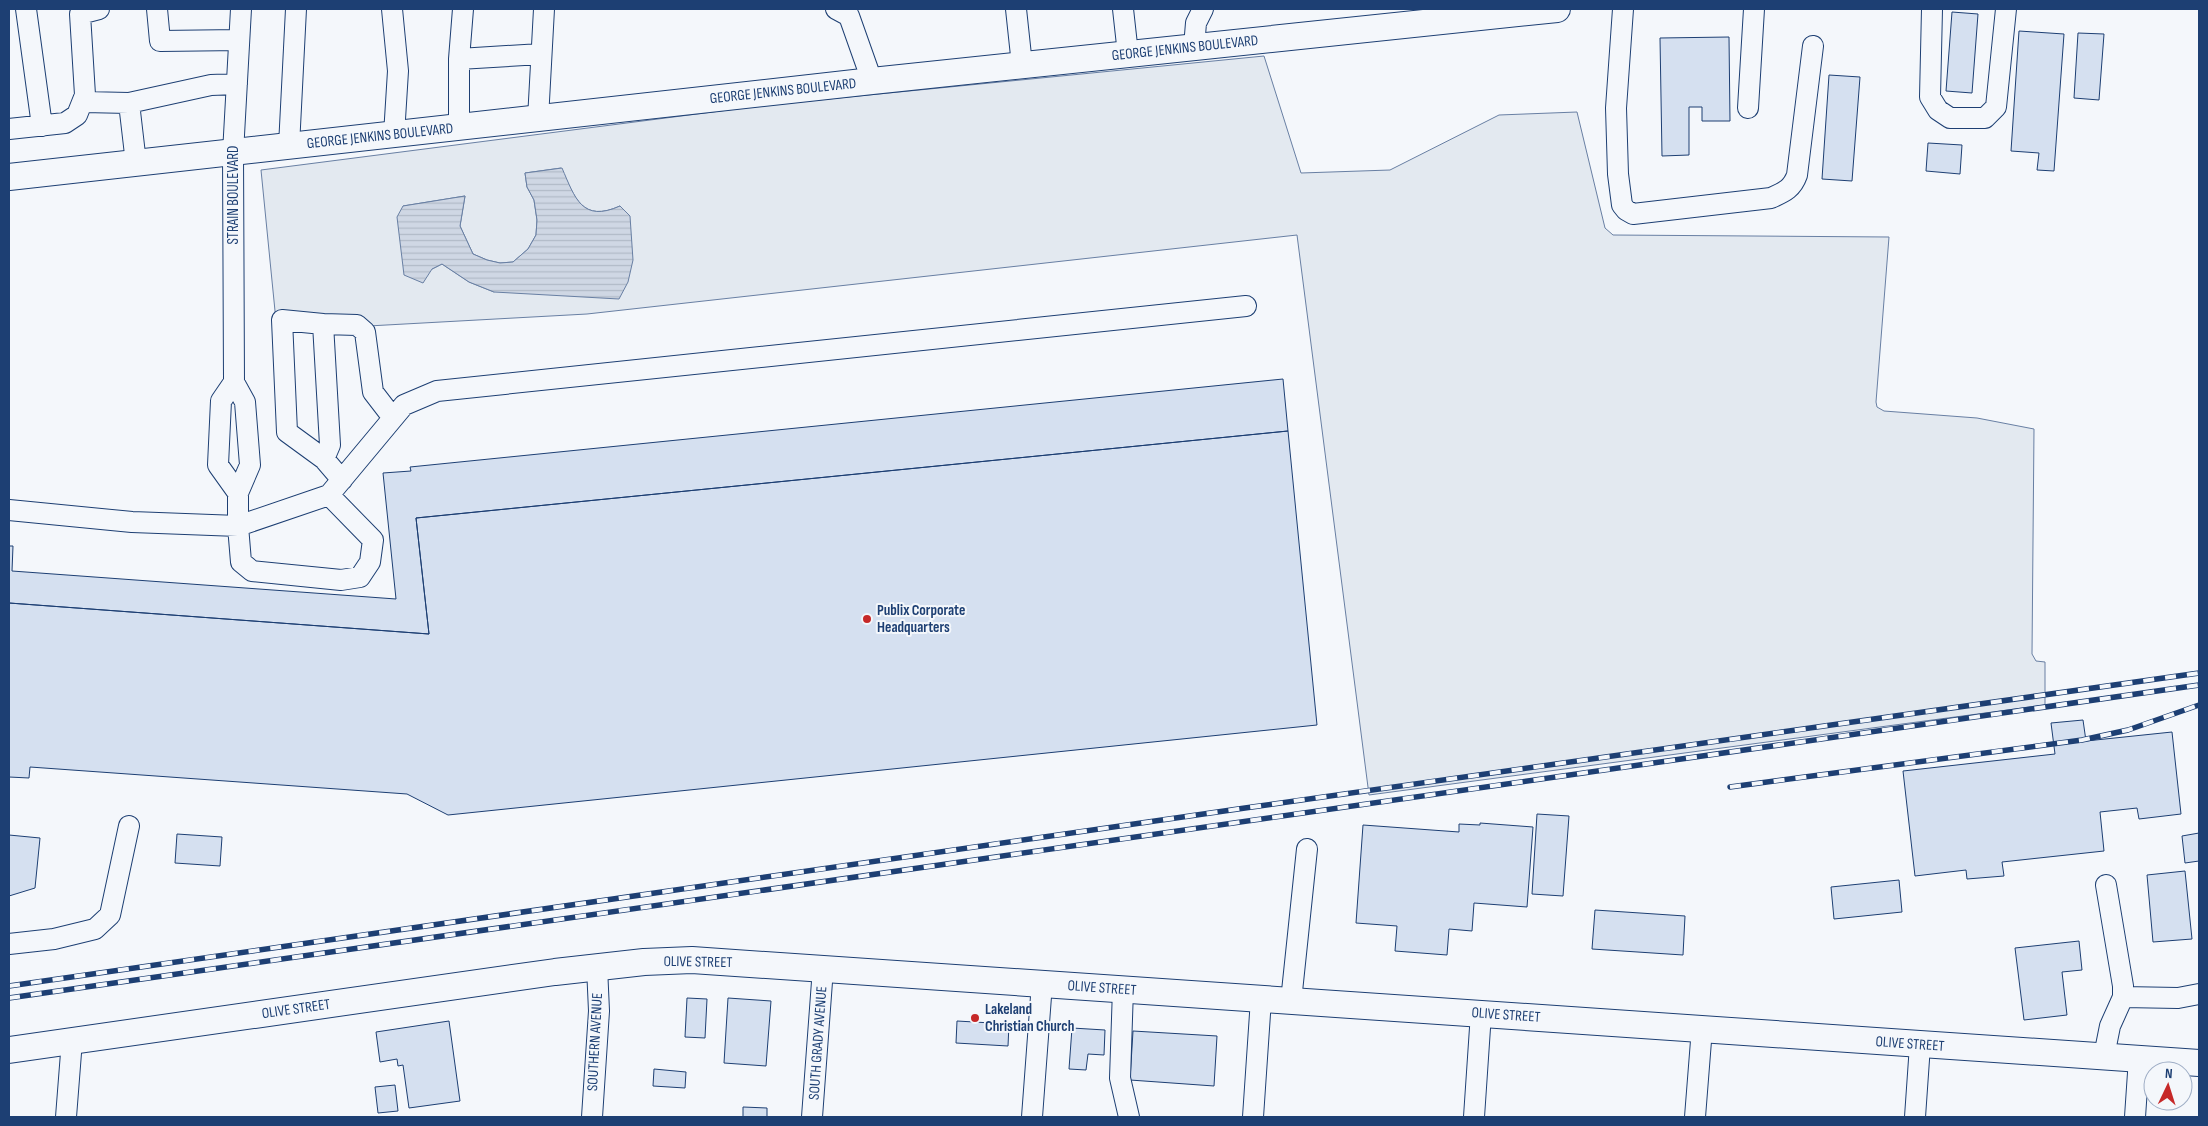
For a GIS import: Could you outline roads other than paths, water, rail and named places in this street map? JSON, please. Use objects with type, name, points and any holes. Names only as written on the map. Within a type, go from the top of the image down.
[{"type":"main road","name":"GEORGE JENKINS BOULEVARD","points":[[9,177],[1194,47],[1415,16],[1557,9]]},
{"type":"main road","name":"OLIVE STREET","points":[[9,1050],[597,967],[644,962],[692,960],[2199,1063]]},
{"type":"street","points":[[26,9],[42,126]]},
{"type":"street","points":[[9,129],[65,123],[77,115],[86,95],[77,12],[99,9]]},
{"type":"street","points":[[157,9],[160,41],[239,40]]},
{"type":"street","name":"STRAIN BOULEVARD","points":[[241,9],[233,153],[234,382],[245,402],[250,465],[238,493],[241,562],[252,571],[341,580],[360,577],[370,562],[373,540],[329,495]]},
{"type":"street","points":[[289,146],[296,9]]},
{"type":"street","points":[[392,9],[398,70],[394,135]]},
{"type":"street","points":[[459,128],[463,9]]},
{"type":"street","points":[[538,119],[544,9]]},
{"type":"street","points":[[1016,9],[1022,65]]},
{"type":"street","points":[[1123,9],[1128,54]]},
{"type":"street","points":[[1194,47],[1196,22],[1203,9]]},
{"type":"street","points":[[1623,9],[1616,108],[1618,174],[1622,205],[1633,214],[1771,198],[1786,191],[1794,184],[1797,175],[1813,46]]},
{"type":"street","points":[[1748,108],[1754,9]]},
{"type":"street","points":[[1932,9],[1930,97],[1938,110],[1950,118],[1986,118],[1996,106],[2006,9]]},
{"type":"street","points":[[847,11],[872,81]]},
{"type":"street","points":[[460,58],[541,54]]},
{"type":"street","points":[[84,102],[129,103],[211,85],[237,84]]},
{"type":"street","points":[[129,103],[136,164]]},
{"type":"street","points":[[9,510],[132,522],[238,526],[329,495],[404,404],[437,392],[1246,306]]},
{"type":"street","points":[[342,480],[324,459],[287,432],[282,320],[357,325],[365,332],[373,392],[393,418]]},
{"type":"street","points":[[323,324],[330,445],[324,459]]},
{"type":"street","points":[[234,382],[221,401],[218,465],[238,493]]},
{"type":"street","points":[[9,944],[54,939],[95,929],[110,915],[128,826]]},
{"type":"street","points":[[1291,1001],[1307,849]]},
{"type":"street","points":[[2104,1056],[2110,1026],[2122,997],[2123,986],[2106,885]]},
{"type":"street","name":"SOUTHERN AVENUE","points":[[592,1117],[599,1011],[597,967]]},
{"type":"street","name":"SOUTH GRADY AVENUE","points":[[812,1117],[823,968]]},
{"type":"street","points":[[1032,1117],[1042,983]]},
{"type":"street","points":[[1124,989],[1120,1078],[1129,1117]]},
{"type":"street","points":[[2122,997],[2178,998],[2199,994]]},
{"type":"street","points":[[1253,1117],[1261,999]]},
{"type":"street","points":[[1474,1117],[1481,1013]]},
{"type":"street","points":[[1695,1117],[1702,1028]]},
{"type":"street","points":[[66,1117],[72,1040]]},
{"type":"street","points":[[1915,1117],[1920,1045]]},
{"type":"street","points":[[2135,1117],[2139,1058]]},
{"type":"railway","points":[[9,986],[2199,673]]},
{"type":"railway","points":[[9,998],[2199,685]]},
{"type":"railway","points":[[1730,787],[2082,740],[2128,730],[2199,705]]},
{"type":"place","name":"Publix Corporate Headquarters","points":[[867,619]]},
{"type":"place","name":"Lakeland Christian Church","points":[[975,1018]]}]
